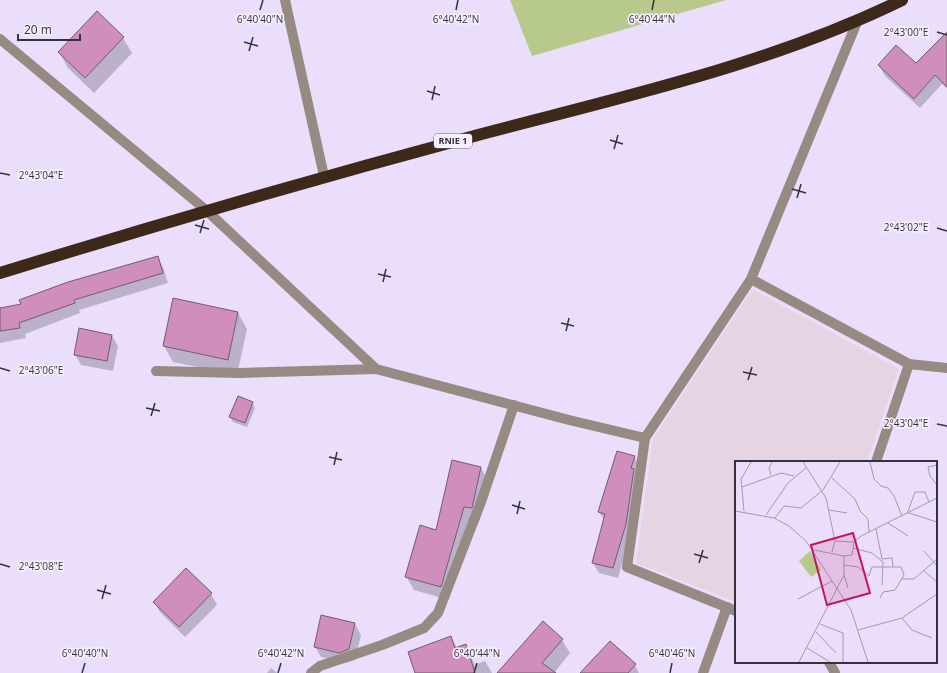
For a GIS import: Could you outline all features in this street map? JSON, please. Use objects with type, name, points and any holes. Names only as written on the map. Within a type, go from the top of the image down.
[{"type":"highway","name":"RNIE 1","points":[[0,273],[206,210],[324,176],[716,71],[857,22],[902,0]]},
{"type":"street","points":[[285,0],[324,176]]},
{"type":"street","points":[[703,673],[732,609],[627,567],[645,438],[751,279],[857,22]]},
{"type":"street","points":[[0,39],[206,210],[376,369]]},
{"type":"street","points":[[751,279],[909,364],[947,368]]},
{"type":"street","points":[[876,461],[909,364]]},
{"type":"street","points":[[156,371],[240,373],[376,369],[645,438]]},
{"type":"street","points":[[311,673],[320,666],[382,645],[424,628],[438,613],[481,502],[514,405]]},
{"type":"street","points":[[829,663],[834,673]]},
{"type":"shaded area","points":[[752,289],[899,369],[867,461],[735,461],[735,602],[636,563],[653,439]]},
{"type":"green space","points":[[510,0],[726,0],[532,56]]},
{"type":"building","points":[[97,11],[124,37],[85,78],[58,52]]},
{"type":"building","points":[[947,32],[947,87],[935,75],[914,99],[878,65],[896,45],[916,63]]},
{"type":"building","points":[[158,256],[163,273],[74,300],[75,303],[19,323],[20,328],[0,331],[0,308],[21,304],[19,300],[68,282]]},
{"type":"building","points":[[173,298],[238,312],[228,360],[163,346]]},
{"type":"building","points":[[79,328],[112,335],[107,361],[74,355]]},
{"type":"building","points":[[238,396],[253,402],[245,423],[229,417]]},
{"type":"building","points":[[617,451],[635,456],[631,468],[634,469],[626,524],[613,568],[592,563],[605,514],[598,512]]},
{"type":"building","points":[[452,460],[481,467],[472,508],[464,507],[441,587],[405,577],[420,525],[436,530]]},
{"type":"building","points":[[186,568],[212,593],[179,627],[153,602]]},
{"type":"building","points":[[321,615],[355,623],[349,649],[339,653],[314,647]]},
{"type":"building","points":[[543,621],[563,639],[542,663],[556,673],[497,673]]},
{"type":"building","points":[[451,636],[455,648],[466,644],[475,673],[415,673],[408,652]]},
{"type":"building","points":[[610,641],[636,664],[628,673],[580,673]]}]
